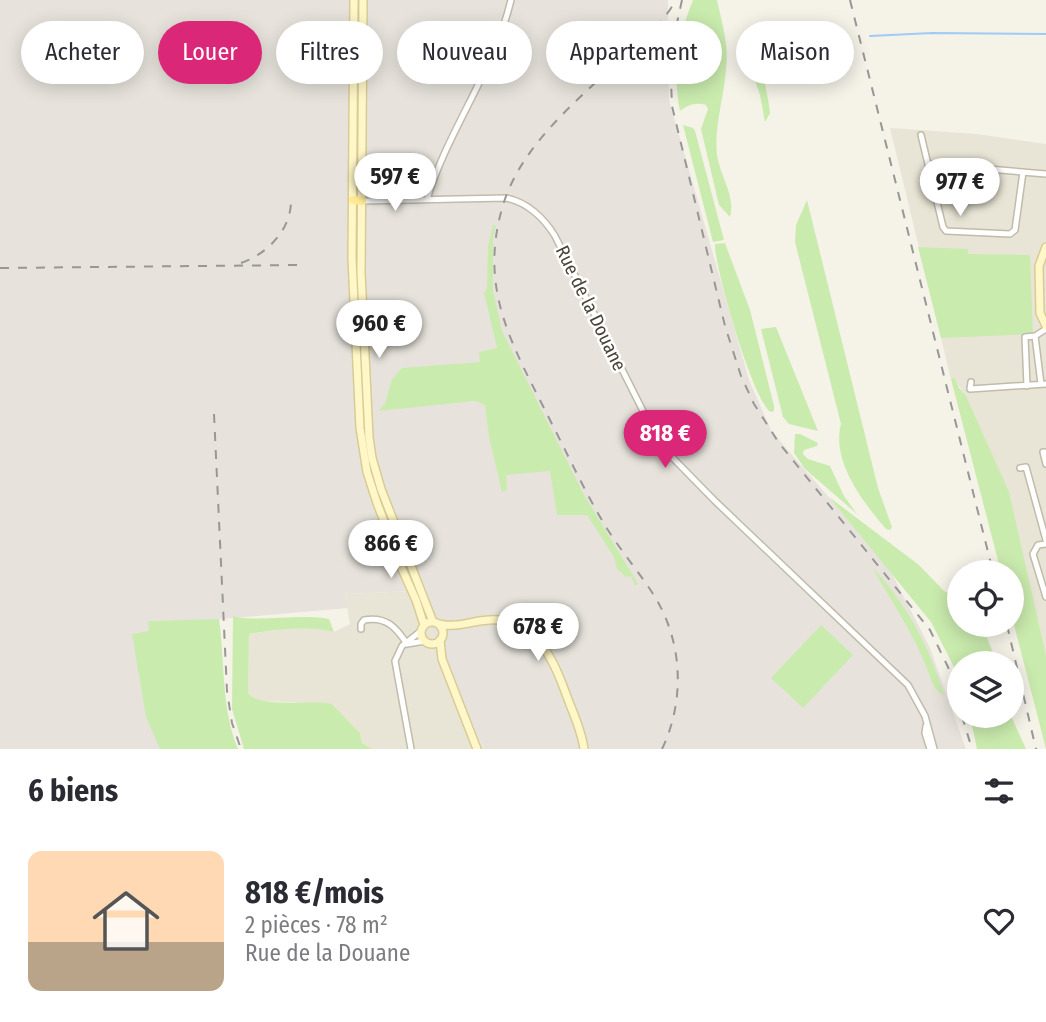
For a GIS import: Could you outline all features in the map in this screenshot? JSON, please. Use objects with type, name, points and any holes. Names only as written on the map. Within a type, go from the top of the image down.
[{"type":"main road","points":[[354,0],[357,201],[368,427],[372,458],[398,535],[436,623],[443,630],[442,659]]},
{"type":"main road","points":[[363,0],[357,201],[352,258],[358,408],[363,454],[377,503],[416,600],[422,628],[428,642],[442,659],[477,749]]},
{"type":"main road","points":[[1046,247],[1038,265],[1040,312],[1046,328]]},
{"type":"main road","points":[[422,628],[436,623],[452,626],[486,619],[509,622],[537,639],[556,668],[578,724],[584,749]]},
{"type":"main road","points":[[428,642],[441,638],[452,626]]},
{"type":"street","points":[[427,199],[437,171],[495,49],[511,0]]},
{"type":"street","points":[[921,135],[946,231],[1010,234],[1015,230],[1023,172]]},
{"type":"street","points":[[929,164],[1046,174]]},
{"type":"street","name":"Rue de la Douane","points":[[357,201],[510,199],[526,206],[546,223],[666,451],[908,685],[918,699],[927,723],[925,733],[932,749]]},
{"type":"street","points":[[1027,386],[1025,337],[1035,336],[1046,328]]},
{"type":"street","points":[[971,382],[970,389],[1044,384],[1035,336]]},
{"type":"street","points":[[1046,452],[1043,452],[1046,464]]},
{"type":"street","points":[[1020,468],[1026,467],[1046,542],[1038,545],[1033,554],[1046,597]]},
{"type":"street","points":[[361,628],[364,620],[381,620],[397,629],[407,643]]},
{"type":"street","points":[[411,749],[395,661],[399,650],[422,628]]},
{"type":"street","points":[[407,643],[428,642]]},
{"type":"street","points":[[401,694],[408,691]]},
{"type":"shaded area","points":[[0,0],[668,0],[668,21],[546,21],[546,84],[669,84],[669,100],[749,380],[772,432],[887,564],[930,648],[947,696],[947,728],[959,728],[966,749],[484,749],[414,591],[345,594],[348,608],[211,620],[149,621],[161,749],[0,749]]},
{"type":"shaded area","points":[[890,128],[977,134],[1046,144],[1046,655],[1024,576],[1024,560],[1019,560],[970,406],[955,379],[951,379]]},
{"type":"shaded area","points":[[414,591],[484,749],[372,749],[362,743],[360,733],[332,704],[264,701],[252,698],[248,693],[249,634],[297,627],[334,632],[350,624],[345,594]]},
{"type":"green space","points":[[693,0],[717,0],[721,21],[686,21]]},
{"type":"green space","points":[[722,24],[727,60],[716,144],[731,201],[730,217],[719,205],[701,129],[708,109],[706,105],[695,104],[680,111],[677,84],[722,84]]},
{"type":"green space","points":[[756,84],[765,84],[770,113],[765,122]]},
{"type":"green space","points":[[683,125],[695,131],[724,240],[713,242]]},
{"type":"green space","points":[[807,200],[878,488],[892,527],[890,530],[886,529],[859,494],[841,452],[841,424],[795,242],[796,225]]},
{"type":"green space","points":[[493,225],[496,225],[493,238],[493,290],[502,331],[583,493],[638,584],[635,586],[631,576],[626,577],[617,569],[614,557],[587,515],[557,515],[550,471],[506,475],[507,490],[502,492],[489,437],[485,405],[475,401],[378,411],[385,404],[392,379],[402,368],[480,362],[479,352],[497,348],[484,293],[487,288],[488,246]]},
{"type":"green space","points":[[725,243],[750,310],[774,406],[774,411],[771,412],[755,385],[728,305],[715,244]]},
{"type":"green space","points":[[918,247],[968,249],[968,254],[1030,255],[1033,334],[941,338]]},
{"type":"green space","points":[[776,327],[818,431],[789,424],[783,417],[761,329]]},
{"type":"green space","points":[[955,378],[966,396],[1009,492],[1046,655],[1046,749],[1024,664],[1024,651],[1021,651],[1017,637],[1024,637],[1024,560],[998,560],[951,379]]},
{"type":"green space","points":[[795,434],[818,443],[817,446],[804,450],[803,454],[808,459],[830,466],[844,496],[857,514],[805,469],[794,453]]},
{"type":"green space","points":[[829,497],[919,565],[947,592],[947,637],[987,637],[992,651],[947,651],[947,653],[931,622]]},
{"type":"green space","points":[[872,567],[896,596],[916,627],[944,695],[937,691],[933,684],[922,656]]},
{"type":"green space","points":[[233,616],[254,619],[329,619],[334,632],[302,628],[249,634],[248,693],[263,701],[332,704],[360,733],[362,743],[372,749],[244,749],[232,709]]},
{"type":"green space","points":[[219,619],[226,701],[238,749],[160,749],[146,717],[132,634],[149,631],[148,621]]},
{"type":"green space","points":[[821,625],[853,655],[803,708],[771,678]]},
{"type":"green space","points":[[973,728],[1016,728],[1026,749],[977,749]]},
{"type":"waterway","points":[[870,36],[932,33],[1046,34]]},
{"type":"railway","points":[[662,749],[675,711],[677,692],[678,672],[671,633],[655,597],[612,536],[592,502],[524,369],[503,316],[494,261],[497,231],[505,199],[523,163],[562,115],[653,30],[676,0]]},
{"type":"railway","points":[[682,0],[670,55],[672,106],[725,326],[741,376],[754,404],[779,443],[930,630],[947,665]]},
{"type":"railway","points":[[850,0],[990,560]]},
{"type":"railway","points":[[241,263],[260,254],[276,240],[287,222],[291,201]]},
{"type":"railway","points":[[0,268],[299,265]]},
{"type":"railway","points":[[214,414],[227,691],[232,723],[241,749]]},
{"type":"railway","points":[[1010,637],[1036,749]]},
{"type":"railway","points":[[966,728],[972,749]]}]
